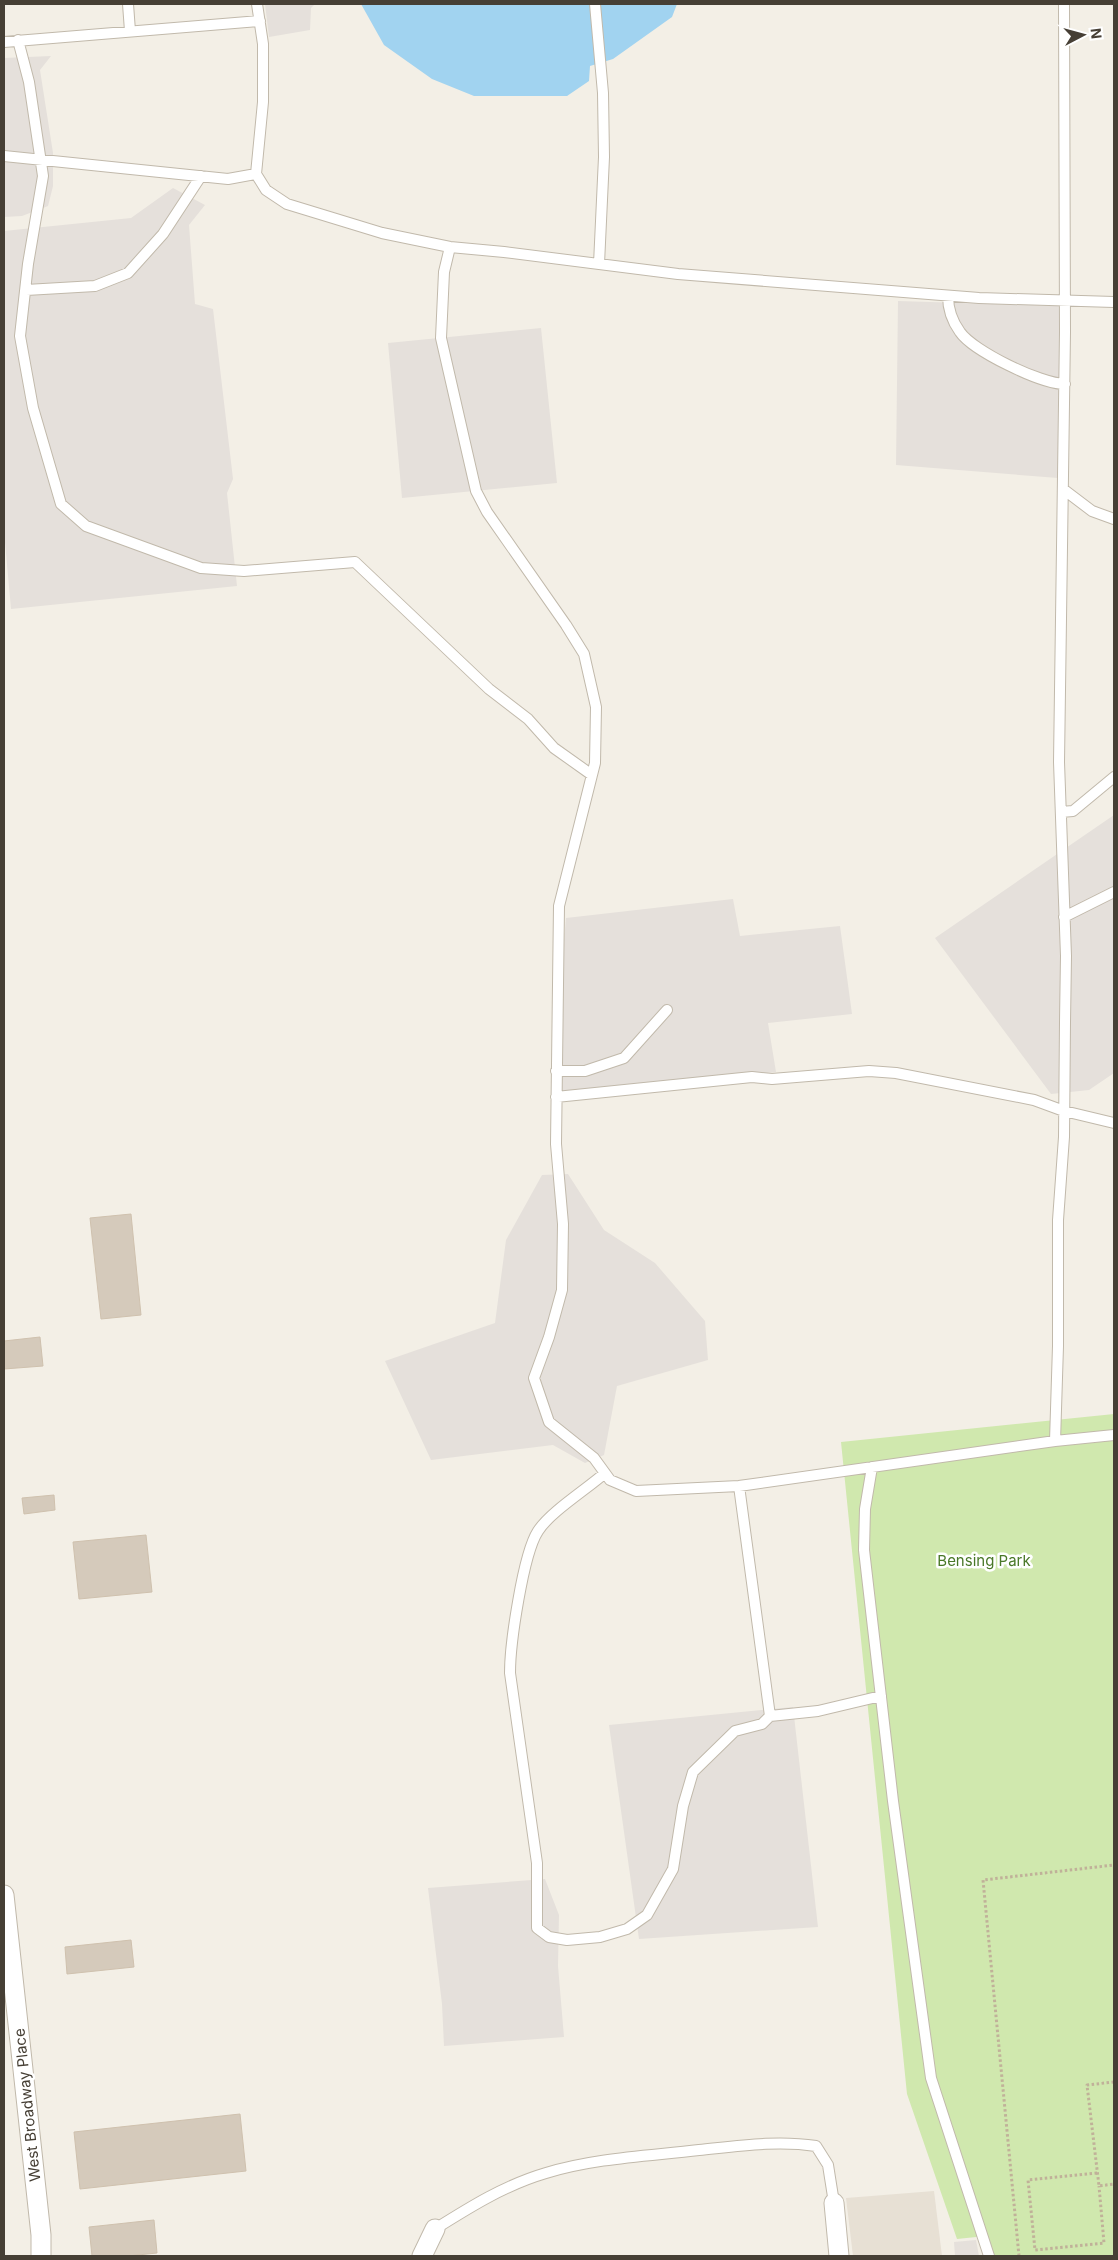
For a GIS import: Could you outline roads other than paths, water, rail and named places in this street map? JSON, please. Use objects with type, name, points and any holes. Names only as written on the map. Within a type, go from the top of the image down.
[{"type":"street","name":"West Broadway Place","points":[[4,1895],[41,2235],[40,2256]]},
{"type":"street","points":[[834,2203],[839,2256]]},
{"type":"street","points":[[422,2256],[434,2229]]},
{"type":"lane","points":[[128,4],[130,31]]},
{"type":"lane","points":[[257,4],[263,44],[263,102],[256,174],[266,190],[287,204],[382,233],[450,247],[678,274],[948,296],[1114,302]]},
{"type":"lane","points":[[595,4],[603,93],[604,157],[599,264]]},
{"type":"lane","points":[[1055,1441],[1058,1346],[1058,1220],[1064,1111],[1064,917],[1059,762],[1065,384],[1064,4]]},
{"type":"lane","points":[[4,42],[260,21]]},
{"type":"lane","points":[[18,40],[29,82],[43,176],[20,336],[33,408],[61,504],[86,526],[201,568],[244,571],[355,562],[489,689],[528,718],[554,748],[592,775]]},
{"type":"lane","points":[[4,156],[228,179],[256,174]]},
{"type":"lane","points":[[26,290],[95,286],[128,273],[163,234],[201,176]]},
{"type":"lane","points":[[450,247],[444,272],[441,338],[476,491],[487,512],[584,654],[596,707],[595,763],[560,906],[556,1144],[563,1224],[562,1290],[549,1337],[534,1378],[549,1422],[594,1458],[610,1480],[636,1491],[739,1486],[1055,1441],[1114,1435]]},
{"type":"lane","points":[[948,296],[948,308],[960,332],[991,356],[1020,371],[1057,384],[1065,384]]},
{"type":"lane","points":[[1063,489],[1092,512],[1114,519]]},
{"type":"lane","points":[[1061,812],[1072,811],[1114,777]]},
{"type":"lane","points":[[1064,917],[1114,892]]},
{"type":"lane","points":[[556,1071],[584,1071],[624,1058],[667,1010]]},
{"type":"lane","points":[[556,1097],[752,1077],[772,1079],[801,1078],[869,1071],[920,1077],[1034,1100],[1064,1111],[1114,1123]]},
{"type":"lane","points":[[872,1467],[865,1509],[864,1550],[892,1801],[930,2078],[989,2256]]},
{"type":"lane","points":[[605,1473],[557,1511],[538,1531],[527,1562],[510,1649],[510,1673],[537,1863],[537,1928],[549,1937],[567,1940],[600,1937],[627,1930],[647,1916],[673,1869],[683,1806],[693,1772],[735,1731],[762,1724],[770,1716],[818,1711],[881,1696]]},
{"type":"lane","points":[[739,1486],[770,1716]]},
{"type":"lane","points":[[434,2229],[475,2204],[512,2185],[547,2172],[610,2160],[760,2144],[816,2146],[828,2165],[834,2203]]},
{"type":"water","points":[[361,4],[677,4],[672,17],[613,59],[590,66],[589,81],[567,96],[474,96],[432,79],[384,45]]},
{"type":"park label","name":"Bensing Park","points":[[984,1560]]}]
